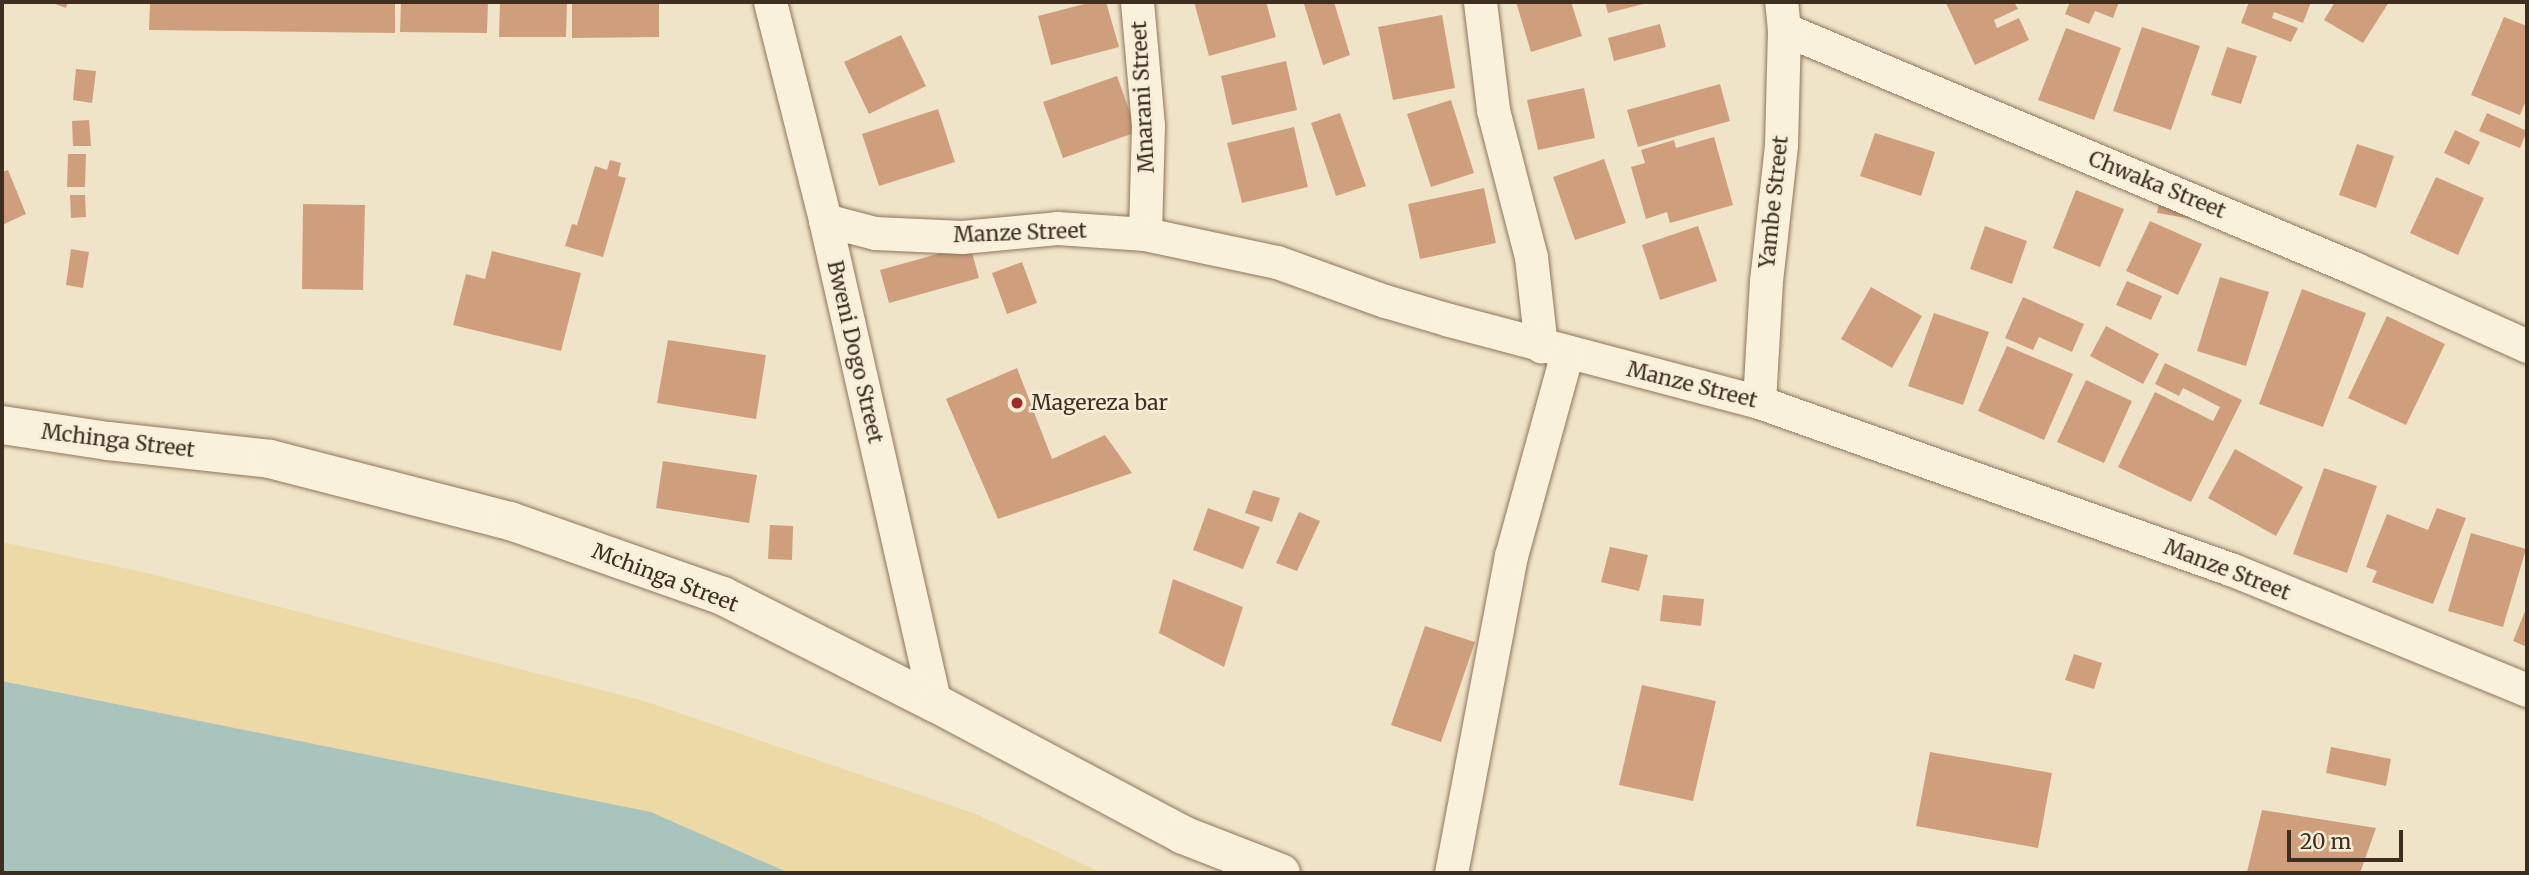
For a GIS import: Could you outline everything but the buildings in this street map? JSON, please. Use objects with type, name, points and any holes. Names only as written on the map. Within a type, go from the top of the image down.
[{"type":"main road","name":"Mchinga Street","points":[[2,425],[108,441],[270,459],[510,521],[723,596],[1183,835],[1281,873]]},
{"type":"street","name":"Bweni Dogo Street","points":[[770,2],[825,220],[935,704]]},
{"type":"street","name":"Mnarani Street","points":[[1137,2],[1148,125],[1145,234]]},
{"type":"street","points":[[1451,873],[1511,556],[1554,350],[1493,110],[1480,2]]},
{"type":"street","name":"Chwaka Street","points":[[1783,15],[2527,345]]},
{"type":"street","name":"Yambe Street","points":[[1759,402],[1766,281],[1781,145],[1783,15]]},
{"type":"street","name":"Manze Street","points":[[825,220],[875,233],[962,237],[1057,228],[1145,234],[1277,262],[1385,301],[1554,350],[1759,402],[2233,570],[2527,691]]},
{"type":"sand","points":[[2,542],[152,574],[644,701],[976,814],[1102,873],[789,873],[651,812],[2,681]]},
{"type":"water","points":[[2,681],[651,812],[789,873],[2,873]]},
{"type":"place","name":"Magereza bar","points":[[1017,403]]}]
